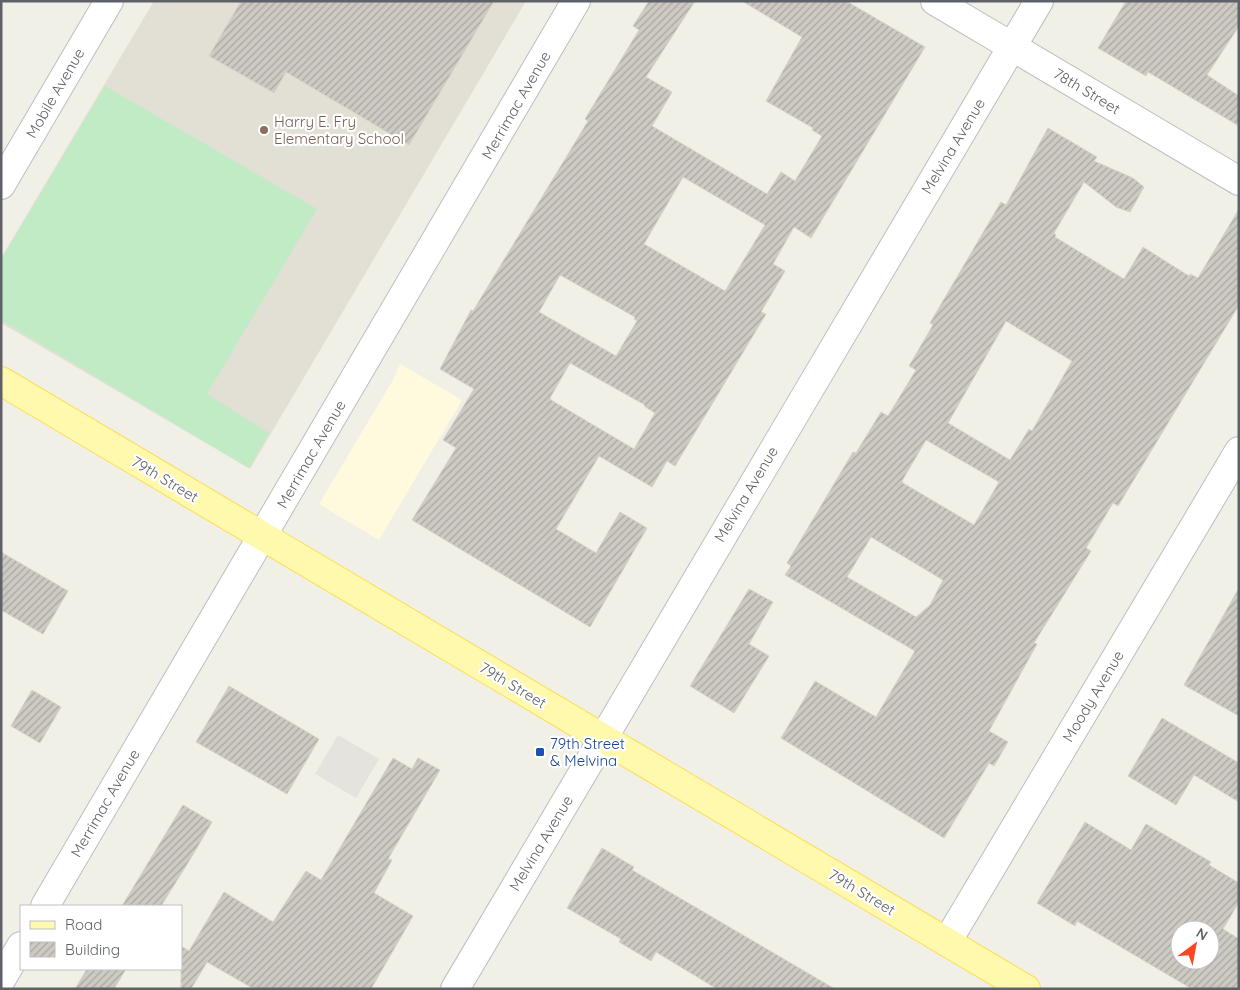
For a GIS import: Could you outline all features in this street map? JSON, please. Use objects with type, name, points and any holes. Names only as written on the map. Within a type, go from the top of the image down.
[{"type":"main road","name":"79th Street","points":[[1,382],[1026,989]]},
{"type":"street","name":"Mobile Avenue","points":[[1,185],[109,1]]},
{"type":"street","name":"Merrimac Avenue","points":[[45,905],[576,1]]},
{"type":"street","name":"78th Street","points":[[935,1],[1239,181]]},
{"type":"street","name":"Melvina Avenue","points":[[455,989],[1040,1]]},
{"type":"street","name":"Moody Avenue","points":[[947,942],[1239,450]]},
{"type":"street","points":[[1,980],[20,948]]},
{"type":"shaded area","name":"Harry E. Fry Elementary School","points":[[154,1],[526,1],[250,469],[1,323],[1,258]]},
{"type":"shaded area","points":[[400,364],[462,400],[379,540],[319,504],[393,380]]},
{"type":"shaded area","points":[[338,735],[379,759],[356,798],[315,774]]},
{"type":"green space","points":[[105,86],[317,209],[207,394],[269,433],[249,468],[1,320],[1,260]]},
{"type":"building","points":[[241,1],[494,1],[409,145],[286,72],[274,93],[209,56]]},
{"type":"building","points":[[649,1],[695,1],[646,77],[672,92],[652,126],[767,194],[781,172],[795,181],[822,136],[812,130],[813,128],[766,101],[802,37],[742,1],[846,1],[925,47],[811,238],[794,227],[773,264],[785,271],[761,312],[766,314],[675,466],[667,461],[652,487],[599,456],[556,529],[596,553],[620,512],[647,528],[590,627],[412,520],[456,448],[443,440],[474,389],[440,369],[471,310],[473,311],[588,121],[585,119],[639,30],[633,26]],"holes":[[[683,177],[765,225],[725,291],[644,244]],[[560,275],[635,317],[634,319],[637,321],[616,356],[539,312]],[[570,363],[645,405],[655,413],[634,449],[550,398]]]},
{"type":"building","points":[[1126,1],[1239,1],[1239,26],[1207,75],[1239,96],[1239,126],[1148,72],[1146,76],[1098,48]]},
{"type":"building","points":[[1048,128],[1097,157],[1094,161],[1133,178],[1144,187],[1130,212],[1116,207],[1084,182],[1054,233],[1055,237],[1124,279],[1143,247],[1189,276],[1190,274],[1198,278],[1239,209],[1239,305],[1118,506],[1113,503],[1086,548],[1091,551],[1034,643],[1037,644],[989,731],[1008,742],[994,766],[989,763],[944,838],[781,738],[815,681],[876,717],[915,651],[785,575],[791,566],[787,563],[853,452],[856,453],[881,412],[888,416],[916,370],[909,366],[933,325],[930,323],[1001,202],[1006,205]],"holes":[[[1006,321],[1072,361],[1032,431],[1029,429],[1010,460],[948,423]],[[926,440],[999,482],[974,525],[902,481]],[[871,537],[943,580],[930,605],[916,617],[847,577]]]},
{"type":"building","points":[[1,552],[68,591],[43,634],[1,610]]},
{"type":"building","points":[[1239,588],[1239,716],[1184,685]]},
{"type":"building","points":[[749,589],[773,602],[749,644],[769,656],[734,713],[690,686]]},
{"type":"building","points":[[229,686],[319,739],[287,794],[196,742]]},
{"type":"building","points":[[32,690],[61,707],[40,743],[11,726]]},
{"type":"building","points":[[1162,718],[1239,763],[1239,802],[1194,775],[1176,805],[1128,776]]},
{"type":"building","points":[[393,758],[412,769],[418,758],[440,770],[388,859],[392,860],[374,893],[413,916],[371,989],[254,989],[207,962],[191,989],[181,989],[182,947],[189,951],[224,892],[273,922],[306,871],[321,880]]},
{"type":"building","points":[[183,805],[212,822],[162,905],[123,905]]},
{"type":"building","points":[[1085,822],[1131,850],[1146,824],[1211,862],[1209,865],[1239,883],[1239,902],[1223,929],[1239,939],[1239,989],[1192,989],[1077,921],[1075,926],[1037,903]]},
{"type":"building","points":[[602,848],[634,867],[632,870],[835,989],[717,989],[656,952],[651,961],[619,942],[621,939],[567,908]]},
{"type":"building","points":[[86,970],[125,970],[114,989],[75,989]]},
{"type":"place","name":"Harry E. Fry Elementary School","points":[[264,130]]},
{"type":"place","name":"79th Street & Melvina","points":[[540,752]]}]
